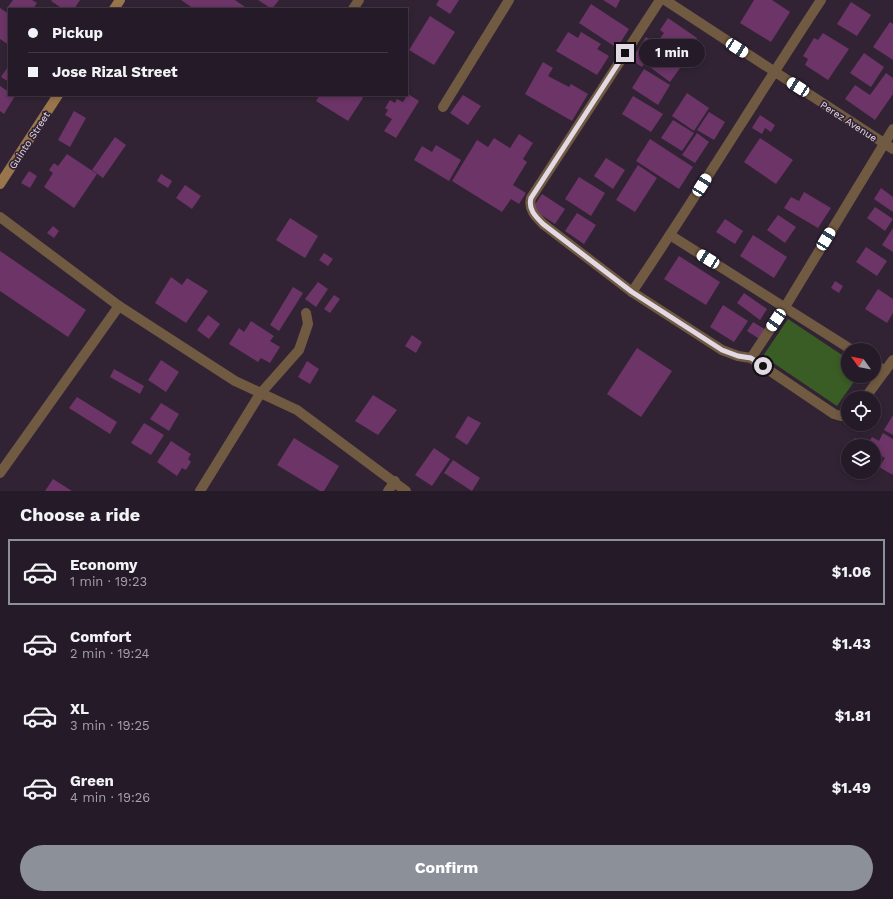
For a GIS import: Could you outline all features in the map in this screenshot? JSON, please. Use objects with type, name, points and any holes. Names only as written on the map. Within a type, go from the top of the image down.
[{"type":"street","points":[[443,107],[509,0]]},
{"type":"street","points":[[660,0],[531,198],[530,203],[534,214],[543,224],[632,292],[722,350],[738,356],[751,358],[834,414],[841,416]]},
{"type":"street","name":"Perez Avenue","points":[[665,0],[889,147]]},
{"type":"street","points":[[632,292],[670,235],[773,71],[821,0]]},
{"type":"street","name":"Guinto Street","points":[[0,184],[3,173],[57,96]]},
{"type":"street","points":[[751,358],[889,147],[893,129]]},
{"type":"street","points":[[0,217],[119,306],[235,381],[297,410],[395,481],[406,491]]},
{"type":"street","points":[[670,235],[841,343]]},
{"type":"street","points":[[0,473],[119,306]]},
{"type":"street","points":[[200,491],[260,394],[299,350],[308,324],[306,313]]},
{"type":"street","points":[[870,391],[893,360]]},
{"type":"street","points":[[881,368],[885,371]]},
{"type":"street","points":[[388,491],[395,481]]},
{"type":"green space","points":[[788,319],[841,354],[841,383],[853,383],[848,391],[841,391],[841,400],[837,406],[763,356]]},
{"type":"building","points":[[13,0],[32,0],[37,3],[34,8],[7,8]]},
{"type":"building","points":[[80,0],[75,8],[62,8],[51,1]]},
{"type":"building","points":[[181,0],[235,0],[247,8],[193,8]]},
{"type":"building","points":[[258,0],[279,0],[273,8]]},
{"type":"building","points":[[439,0],[459,0],[450,14],[436,5]]},
{"type":"building","points":[[603,0],[620,0],[616,8]]},
{"type":"building","points":[[754,0],[772,0],[790,12],[771,42],[740,23]]},
{"type":"building","points":[[851,2],[871,15],[857,36],[837,24]]},
{"type":"building","points":[[591,4],[629,29],[617,48],[579,23]]},
{"type":"building","points":[[0,8],[8,13],[8,44],[0,39]]},
{"type":"building","points":[[430,16],[455,32],[434,65],[409,50]]},
{"type":"building","points":[[668,18],[697,38],[684,57],[659,40],[664,33],[660,30]]},
{"type":"building","points":[[890,22],[893,24],[893,60],[873,47]]},
{"type":"building","points":[[568,32],[578,38],[581,32],[601,44],[597,49],[609,56],[597,75],[556,51]]},
{"type":"building","points":[[823,33],[849,49],[828,80],[805,65],[808,59],[803,56],[814,38],[818,40]]},
{"type":"building","points":[[646,37],[657,45],[642,67],[631,60]]},
{"type":"building","points":[[660,48],[683,64],[670,82],[647,65]]},
{"type":"building","points":[[864,53],[884,67],[871,87],[850,73]]},
{"type":"building","points":[[543,62],[553,68],[548,76],[569,87],[571,84],[588,94],[572,121],[525,94]]},
{"type":"building","points":[[8,66],[8,81],[1,77]]},
{"type":"building","points":[[644,69],[670,85],[658,105],[632,88]]},
{"type":"building","points":[[886,73],[893,78],[893,94],[875,120],[845,99],[855,85],[870,95]]},
{"type":"building","points":[[0,86],[8,91],[8,96],[15,96],[4,114],[0,111]]},
{"type":"building","points":[[687,93],[709,108],[694,131],[672,116]]},
{"type":"building","points":[[408,94],[419,101],[396,138],[384,131],[392,119],[385,115],[388,110],[385,108],[390,100],[395,103],[397,99],[403,102]]},
{"type":"building","points":[[463,95],[481,106],[468,125],[450,113]]},
{"type":"building","points":[[319,96],[360,96],[363,98],[348,121],[316,101]]},
{"type":"building","points":[[633,96],[663,114],[651,132],[622,114]]},
{"type":"building","points":[[74,111],[86,118],[70,147],[58,140]]},
{"type":"building","points":[[709,112],[725,122],[714,140],[697,130]]},
{"type":"building","points":[[760,115],[775,125],[771,132],[765,128],[762,134],[752,128]]},
{"type":"building","points":[[673,120],[694,133],[682,151],[661,138]]},
{"type":"building","points":[[697,133],[709,142],[695,163],[682,155]]},
{"type":"building","points":[[519,134],[533,143],[523,159],[527,162],[513,185],[526,193],[519,204],[511,199],[502,212],[452,181],[477,140],[488,147],[494,138],[510,148]]},
{"type":"building","points":[[115,137],[126,145],[103,178],[92,170]]},
{"type":"building","points":[[760,138],[793,160],[776,184],[744,162]]},
{"type":"building","points":[[650,139],[693,167],[679,189],[636,161]]},
{"type":"building","points":[[436,145],[461,160],[449,181],[414,160],[422,146],[432,152]]},
{"type":"building","points":[[67,154],[97,174],[74,208],[44,187],[53,173],[49,170],[54,163],[58,166]]},
{"type":"building","points":[[606,158],[625,170],[613,189],[594,176]]},
{"type":"building","points":[[638,165],[657,178],[635,212],[616,200]]},
{"type":"building","points":[[29,171],[37,176],[30,188],[21,183]]},
{"type":"building","points":[[161,174],[172,181],[168,188],[157,181]]},
{"type":"building","points":[[579,177],[605,193],[591,216],[565,199]]},
{"type":"building","points":[[185,185],[201,196],[192,209],[176,198]]},
{"type":"building","points":[[881,188],[893,197],[893,212],[874,199]]},
{"type":"building","points":[[804,192],[831,208],[818,228],[784,208],[791,197],[799,201]]},
{"type":"building","points":[[542,194],[565,209],[555,224],[532,209]]},
{"type":"building","points":[[875,207],[893,219],[885,231],[867,218]]},
{"type":"building","points":[[577,213],[596,225],[584,244],[565,231]]},
{"type":"building","points":[[778,215],[796,227],[785,243],[767,230]]},
{"type":"building","points":[[290,218],[318,236],[305,258],[276,240]]},
{"type":"building","points":[[725,219],[743,231],[735,244],[716,232]]},
{"type":"building","points":[[53,226],[59,231],[54,238],[47,233]]},
{"type":"building","points":[[893,228],[893,252],[882,245]]},
{"type":"building","points":[[753,235],[787,257],[774,278],[740,256]]},
{"type":"building","points":[[866,247],[887,261],[877,276],[856,262]]},
{"type":"building","points":[[0,251],[86,310],[68,337],[0,291]]},
{"type":"building","points":[[324,253],[333,259],[328,266],[319,260]]},
{"type":"building","points":[[679,256],[720,282],[706,305],[664,279]]},
{"type":"building","points":[[171,277],[182,285],[187,278],[208,291],[186,323],[155,303]]},
{"type":"building","points":[[835,281],[843,286],[839,293],[831,288]]},
{"type":"building","points":[[318,282],[328,289],[316,307],[305,299]]},
{"type":"building","points":[[293,287],[303,293],[279,331],[270,325]]},
{"type":"building","points":[[878,289],[893,299],[893,313],[887,323],[865,309]]},
{"type":"building","points":[[744,293],[767,309],[760,320],[737,303]]},
{"type":"building","points":[[334,295],[340,299],[330,313],[324,309]]},
{"type":"building","points":[[723,305],[748,321],[734,342],[710,327]]},
{"type":"building","points":[[208,315],[220,324],[209,339],[197,330]]},
{"type":"building","points":[[251,321],[274,336],[270,341],[280,347],[270,363],[261,358],[258,362],[229,344],[239,328],[244,332]]},
{"type":"building","points":[[753,322],[766,330],[761,340],[747,331]]},
{"type":"building","points":[[412,335],[422,342],[416,353],[405,346]]},
{"type":"building","points":[[637,348],[672,371],[641,417],[607,394]]},
{"type":"building","points":[[161,360],[179,372],[166,392],[148,380]]},
{"type":"building","points":[[307,361],[319,369],[310,384],[298,377]]},
{"type":"building","points":[[114,369],[144,386],[140,394],[110,377]]},
{"type":"building","points":[[373,395],[397,410],[378,435],[355,421]]},
{"type":"building","points":[[77,397],[117,422],[110,434],[69,408]]},
{"type":"building","points":[[161,403],[179,414],[169,431],[150,419]]},
{"type":"building","points":[[893,415],[893,435],[884,430]]},
{"type":"building","points":[[468,416],[481,423],[467,445],[455,437]]},
{"type":"building","points":[[144,423],[164,435],[151,455],[131,443]]},
{"type":"building","points":[[883,433],[893,439],[893,475],[881,468],[881,464],[885,458],[881,456],[880,439]]},
{"type":"building","points":[[294,438],[339,466],[324,491],[320,491],[277,465]]},
{"type":"building","points":[[171,441],[191,454],[188,459],[191,462],[186,470],[182,468],[177,476],[157,462]]},
{"type":"building","points":[[434,448],[450,459],[432,486],[415,475]]},
{"type":"building","points":[[453,460],[480,478],[472,491],[444,473]]},
{"type":"building","points":[[53,479],[72,491],[45,491]]},
{"type":"route","points":[[625,53],[531,198],[530,203],[534,214],[543,224],[632,292],[722,350],[738,356],[751,358],[763,366]]}]
